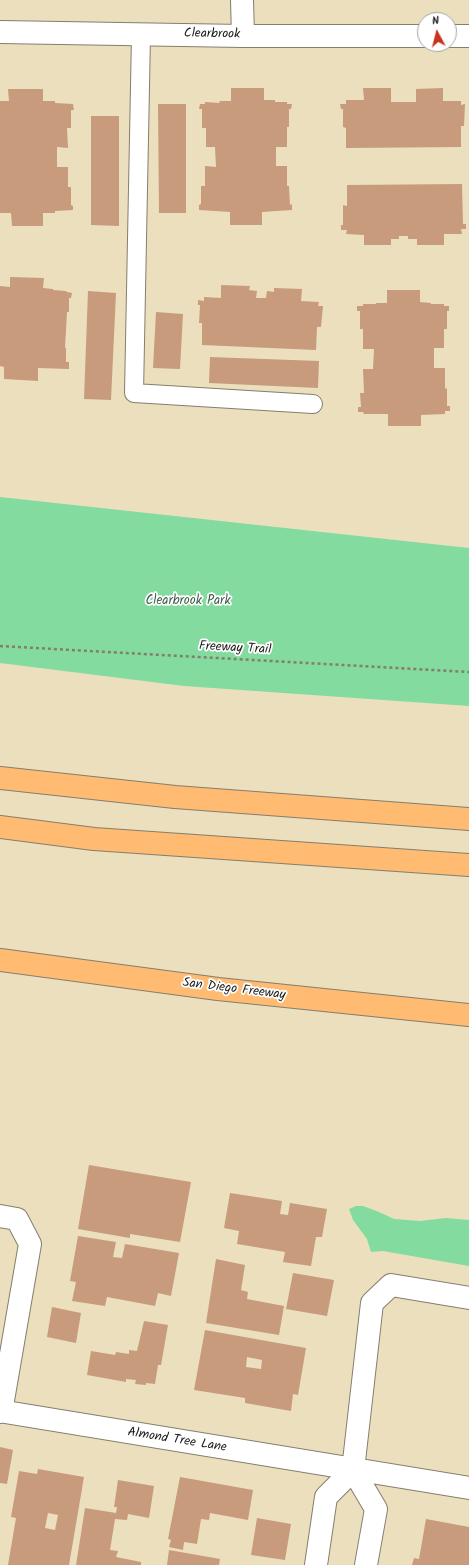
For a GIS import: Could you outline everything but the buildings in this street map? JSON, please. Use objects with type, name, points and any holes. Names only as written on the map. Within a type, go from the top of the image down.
[{"type":"highway","points":[[0,778],[175,797],[469,819]]},
{"type":"highway","points":[[0,827],[94,839],[469,865]]},
{"type":"highway","name":"San Diego Freeway","points":[[0,960],[218,988],[469,1014]]},
{"type":"street","points":[[242,0],[243,36]]},
{"type":"street","name":"Clearbrook","points":[[0,32],[243,36],[417,36]]},
{"type":"street","points":[[457,36],[469,36]]},
{"type":"street","name":"Almond Tree Lane","points":[[0,1216],[17,1219],[30,1244],[1,1412],[353,1470],[469,1486]]},
{"type":"street","points":[[366,1565],[376,1509],[353,1470],[372,1303],[391,1285],[469,1298]]},
{"type":"street","points":[[316,1565],[326,1497],[353,1470]]},
{"type":"lane","points":[[141,35],[134,393],[313,404]]},
{"type":"path","name":"Freeway Trail","points":[[0,646],[469,672]]},
{"type":"green space","name":"Clearbrook Park","points":[[0,497],[469,548],[469,706],[184,686],[0,663]]},
{"type":"green space","points":[[356,1206],[363,1206],[394,1219],[420,1221],[446,1218],[469,1220],[469,1266],[383,1251],[371,1252],[367,1239],[353,1220],[349,1209]]}]
